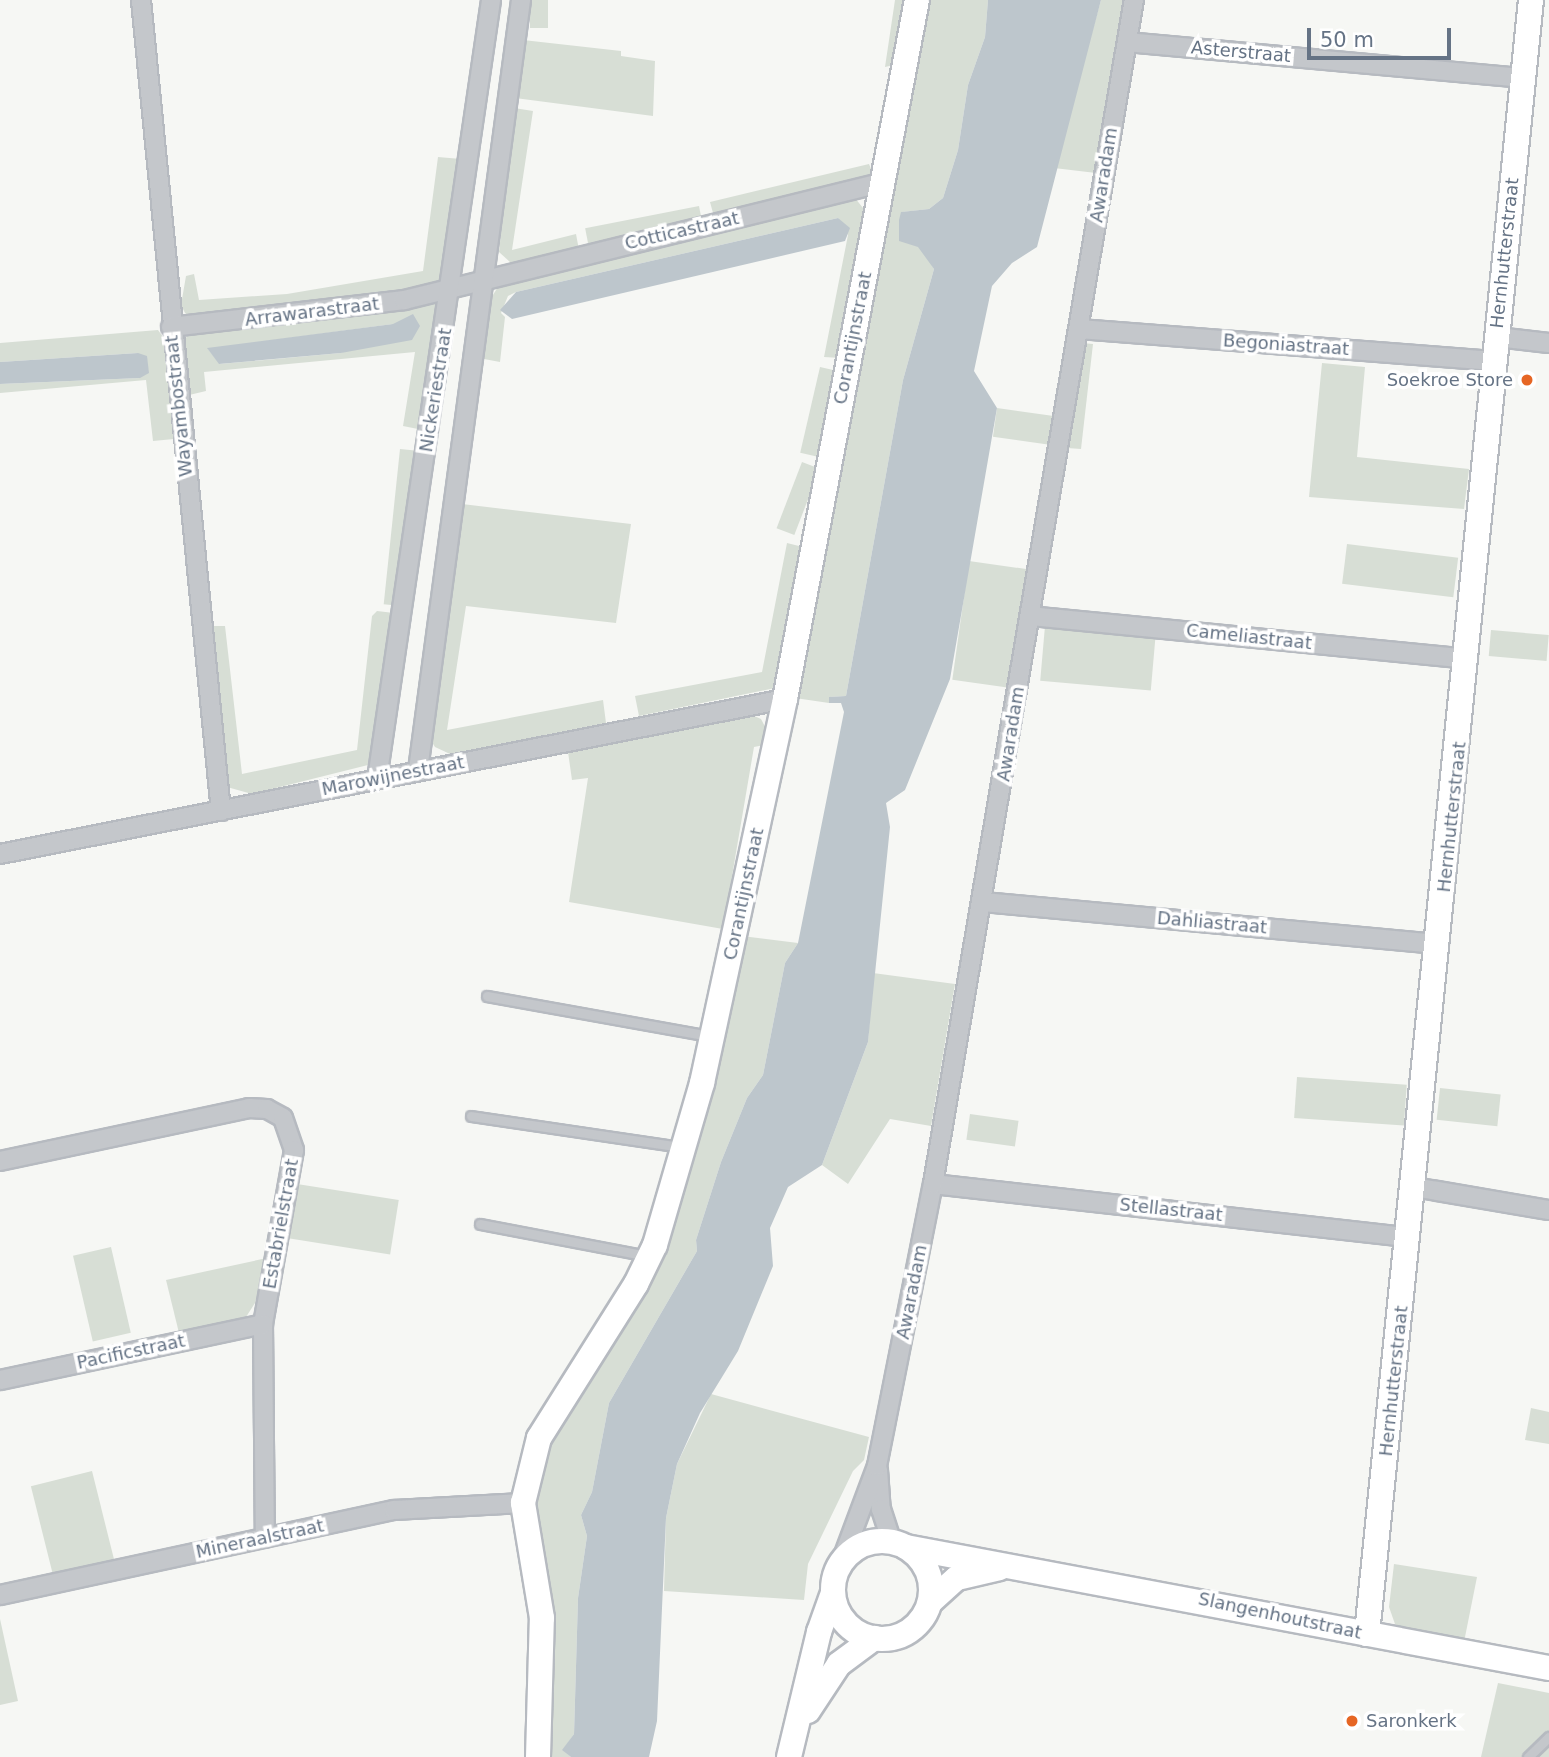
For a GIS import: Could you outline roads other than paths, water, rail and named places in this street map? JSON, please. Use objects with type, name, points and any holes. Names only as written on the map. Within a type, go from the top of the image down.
[{"type":"street","name":"Wayambostraat","points":[[141,0],[171,327],[221,811]]},
{"type":"street","name":"Nickeriestraat","points":[[377,779],[452,288],[491,0]]},
{"type":"street","name":"Nickeriestraat","points":[[418,770],[521,0]]},
{"type":"street","name":"Corantijnstraat","points":[[532,1756],[542,1618],[523,1503],[538,1438],[649,1256],[683,1147],[712,1037],[785,699],[917,0]]},
{"type":"street","name":"Awaradam","points":[[840,1565],[877,1466],[933,1184],[984,902],[1134,0]]},
{"type":"street","name":"Hernhutterstraat","points":[[1367,1634],[1468,659],[1495,349],[1531,0]]},
{"type":"street","name":"Asterstraat","points":[[1127,42],[1523,78]]},
{"type":"street","name":"Cotticastraat","points":[[452,288],[482,278],[882,183]]},
{"type":"street","name":"Arrawarastraat","points":[[171,327],[404,300],[452,288]]},
{"type":"street","name":"Begoniastraat","points":[[1079,329],[1495,349],[1549,343]]},
{"type":"street","name":"Cameliastraat","points":[[1030,616],[1468,659]]},
{"type":"street","name":"Marowijnestraat","points":[[0,854],[785,699]]},
{"type":"street","name":"Dahliastraat","points":[[984,902],[1439,944]]},
{"type":"street","name":"Estabrielstraat","points":[[0,1161],[249,1108],[267,1109],[283,1118],[294,1150],[262,1324],[265,1538]]},
{"type":"street","name":"Stellastraat","points":[[933,1184],[1409,1237]]},
{"type":"street","points":[[1414,1187],[1549,1210]]},
{"type":"street","name":"Pacificstraat","points":[[0,1380],[262,1324]]},
{"type":"street","name":"Awaradam","points":[[877,1466],[881,1509],[899,1545]]},
{"type":"street","name":"Mineraalstraat","points":[[0,1595],[394,1510],[523,1503]]},
{"type":"street","points":[[789,1757],[800,1723],[819,1632],[840,1565],[862,1545],[899,1545],[927,1570],[930,1602],[915,1626],[888,1638],[874,1638],[845,1623],[833,1593]]},
{"type":"street","name":"Slangenhoutstraat","points":[[899,1545],[1549,1668]]},
{"type":"street","name":"Slangenhoutstraat","points":[[930,1602],[957,1578],[1011,1565]]},
{"type":"street","points":[[800,1723],[839,1664],[874,1638]]},
{"type":"lane","points":[[487,996],[712,1037]]},
{"type":"lane","points":[[471,1116],[683,1147]]},
{"type":"lane","points":[[480,1224],[649,1256]]},
{"type":"lane","points":[[1528,1757],[1549,1737]]},
{"type":"place","name":"Soekroe Store","points":[[1527,380]]},
{"type":"place","name":"Saronkerk","points":[[1352,1721]]}]
